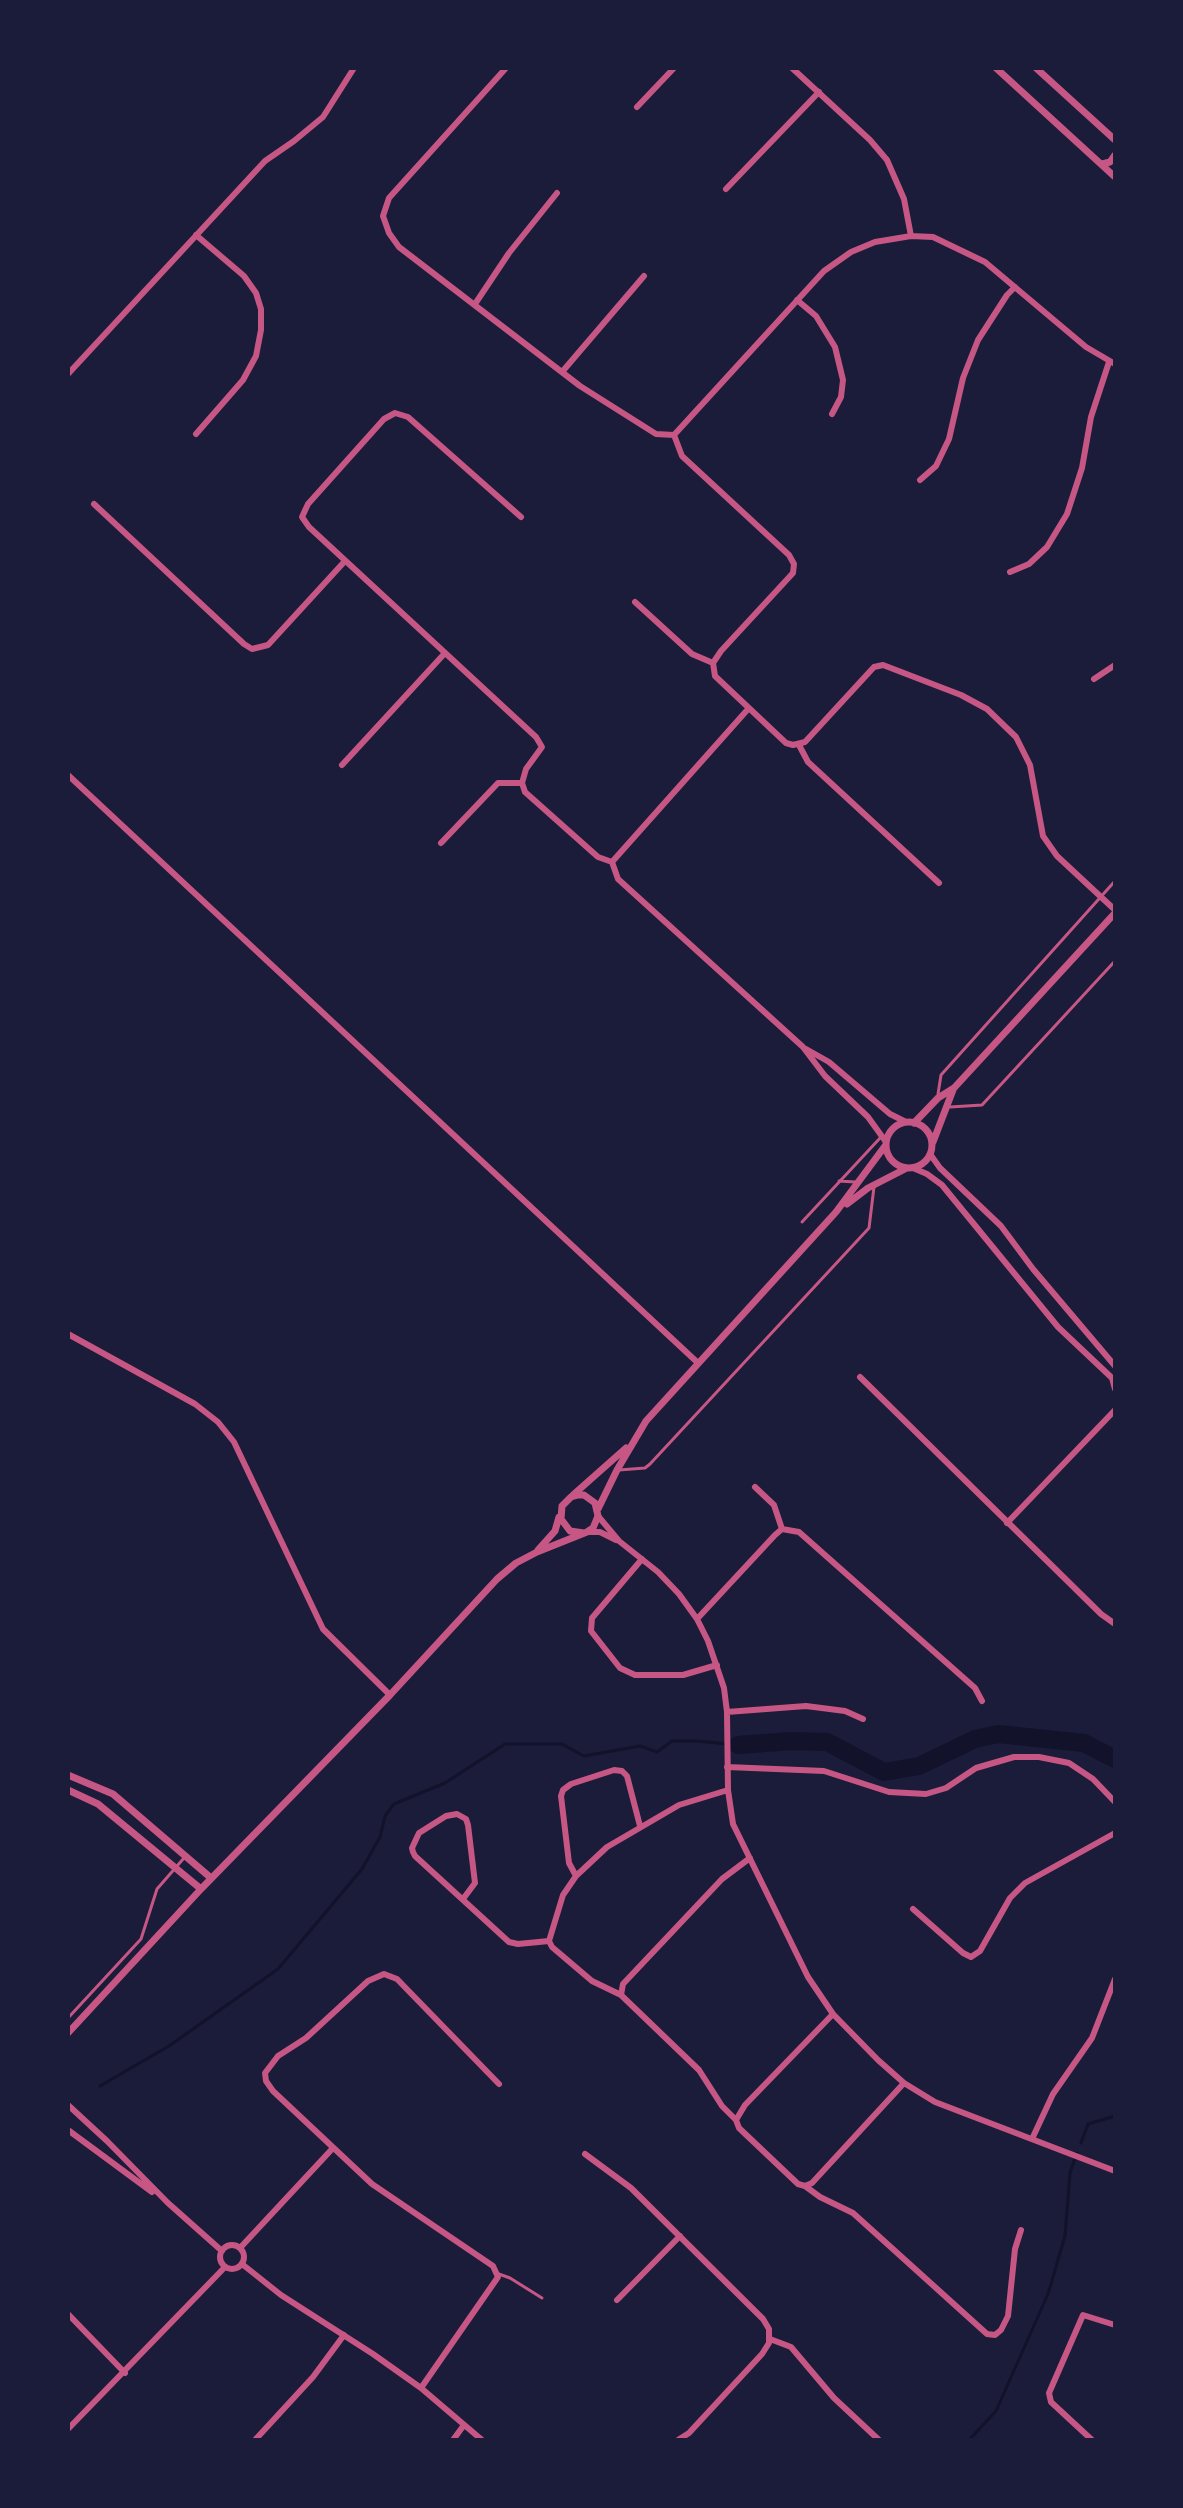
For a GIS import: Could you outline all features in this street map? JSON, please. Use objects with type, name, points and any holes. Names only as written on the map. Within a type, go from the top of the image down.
[{"type":"street","points":[[68,374],[265,161],[323,117],[354,68]]},
{"type":"street","points":[[506,68],[389,198],[383,216],[389,233],[399,247],[562,372],[656,434],[674,435]]},
{"type":"street","points":[[637,107],[674,68]]},
{"type":"street","points":[[792,68],[870,140],[887,160],[904,199],[911,236]]},
{"type":"street","points":[[996,68],[1115,177]]},
{"type":"street","points":[[1036,68],[1115,140]]},
{"type":"street","points":[[726,189],[819,92]]},
{"type":"street","points":[[1100,164],[1106,165],[1115,155]]},
{"type":"street","points":[[475,304],[509,253],[557,193]]},
{"type":"street","points":[[196,235],[244,276],[256,293],[261,309],[256,356],[243,380],[196,434]]},
{"type":"street","points":[[674,435],[824,271],[851,252],[875,242],[911,236],[933,237],[960,248],[985,262],[1086,347],[1112,363],[1091,417],[1082,468],[1067,514],[1047,547],[1029,564],[1010,572]]},
{"type":"street","points":[[562,372],[644,276]]},
{"type":"street","points":[[920,480],[936,466],[949,439],[963,378],[978,340],[1015,287]]},
{"type":"street","points":[[797,300],[816,316],[835,347],[843,380],[841,397],[832,414]]},
{"type":"street","points":[[521,517],[408,417],[395,413],[384,419],[308,504],[302,517],[345,561],[536,737],[542,747],[526,769],[522,783],[525,792],[598,857],[612,862]]},
{"type":"street","points":[[674,435],[682,456],[789,555],[794,564],[793,573],[713,663]]},
{"type":"street","points":[[94,504],[252,649],[268,645],[345,561]]},
{"type":"street","points":[[635,602],[692,654],[713,663]]},
{"type":"street","points":[[342,765],[445,653]]},
{"type":"street","points":[[713,663],[715,676],[786,743],[799,745]]},
{"type":"street","points":[[68,2033],[211,1878],[390,1695],[497,1579],[516,1563],[593,1528],[617,1470],[646,1421],[836,1212],[860,1183],[892,1128],[910,1122],[954,1088],[1115,912],[1057,856],[1043,836],[1030,765],[1016,737],[987,709],[961,695],[883,665],[874,667],[799,745]]},
{"type":"street","points":[[1094,679],[1115,665]]},
{"type":"street","points":[[612,862],[749,708]]},
{"type":"street","points":[[799,745],[808,762],[939,883]]},
{"type":"street","points":[[68,775],[698,1363]]},
{"type":"street","points":[[441,843],[498,783],[522,783]]},
{"type":"street","points":[[612,862],[618,879],[803,1047],[825,1076],[868,1117],[884,1141],[890,1159],[927,1174],[942,1185],[1058,1327],[1112,1378],[1115,1389]]},
{"type":"street","points":[[803,1047],[829,1062],[890,1114],[926,1130],[932,1144]]},
{"type":"street","points":[[836,1212],[875,1184],[923,1163],[930,1154],[954,1088]]},
{"type":"street","points":[[930,1154],[940,1168],[1001,1226],[1115,1366]]},
{"type":"street","points":[[68,1334],[195,1404],[218,1422],[234,1442],[323,1629],[390,1695]]},
{"type":"street","points":[[860,1377],[1007,1523],[1115,1624]]},
{"type":"street","points":[[1007,1523],[1115,1410]]},
{"type":"street","points":[[537,1552],[555,1531],[562,1506],[632,1442]]},
{"type":"street","points":[[755,1487],[774,1505],[782,1529]]},
{"type":"street","points":[[571,1497],[584,1495],[595,1503],[598,1513],[619,1541]]},
{"type":"street","points":[[560,1512],[564,1526],[570,1531],[600,1532],[619,1541],[679,1594],[697,1619],[724,1688],[728,1790],[733,1824],[808,1977],[833,2014],[904,2083],[935,2102],[1115,2171]]},
{"type":"street","points":[[697,1619],[782,1529]]},
{"type":"street","points":[[782,1529],[799,1532],[975,1688],[982,1701]]},
{"type":"street","points":[[642,1559],[592,1618],[591,1631],[620,1668],[635,1675],[683,1675],[717,1665]]},
{"type":"street","points":[[727,1712],[806,1706],[845,1711],[863,1719]]},
{"type":"street","points":[[727,1767],[824,1771],[889,1792],[926,1794],[946,1788],[976,1768],[1014,1757],[1039,1757],[1069,1763],[1093,1779],[1115,1802]]},
{"type":"street","points":[[576,1876],[569,1863],[561,1796],[563,1790],[571,1784],[614,1770],[622,1771],[627,1776],[640,1826]]},
{"type":"street","points":[[68,1775],[113,1794],[211,1878]]},
{"type":"street","points":[[68,1790],[98,1804],[201,1889]]},
{"type":"street","points":[[728,1790],[679,1805],[607,1847],[576,1876],[563,1895],[549,1941],[552,1947],[592,1981],[621,1995],[699,2070],[739,2128],[798,2184],[853,2213],[987,2334],[995,2335],[1001,2330],[1008,2316],[1015,2249],[1021,2230]]},
{"type":"street","points":[[463,1899],[475,1883],[468,1825],[461,1815],[452,1814],[425,1828],[416,1837],[412,1848],[415,1856],[509,1942],[549,1941]]},
{"type":"street","points":[[913,1909],[971,1957],[980,1951],[1010,1898],[1025,1883],[1115,1833]]},
{"type":"street","points":[[621,1995],[623,1984],[712,1889],[750,1858]]},
{"type":"street","points":[[421,2388],[498,2277],[493,2266],[372,2184],[273,2091],[265,2073],[278,2056],[306,2038],[378,1975],[390,1975],[499,2084]]},
{"type":"street","points":[[1032,2139],[1053,2094],[1092,2038],[1115,1979]]},
{"type":"street","points":[[736,2120],[745,2105],[833,2014]]},
{"type":"street","points":[[805,2186],[812,2183],[904,2083]]},
{"type":"street","points":[[68,2105],[222,2251]]},
{"type":"street","points":[[68,2130],[168,2203]]},
{"type":"street","points":[[240,2248],[333,2148]]},
{"type":"street","points":[[585,2154],[631,2188],[767,2324],[770,2339],[766,2348],[689,2433],[678,2440]]},
{"type":"street","points":[[617,2300],[680,2236]]},
{"type":"street","points":[[233,2245],[240,2248],[244,2254],[242,2264],[232,2270],[225,2267],[220,2259],[222,2251],[233,2245]]},
{"type":"street","points":[[242,2264],[281,2295],[421,2388],[482,2440]]},
{"type":"street","points":[[68,2429],[225,2267]]},
{"type":"street","points":[[68,2314],[125,2373]]},
{"type":"street","points":[[1092,2440],[1051,2402],[1049,2393],[1083,2315],[1115,2325]]},
{"type":"street","points":[[255,2440],[313,2377],[344,2335]]},
{"type":"street","points":[[770,2339],[791,2347],[834,2398],[879,2440]]},
{"type":"street","points":[[453,2440],[464,2425]]},
{"type":"lane","points":[[938,1098],[941,1075],[1115,881]]},
{"type":"lane","points":[[946,1107],[982,1105],[1115,961]]},
{"type":"lane","points":[[802,1222],[839,1181],[884,1141]]},
{"type":"lane","points":[[839,1181],[860,1183]]},
{"type":"lane","points":[[617,1470],[645,1468],[650,1464],[869,1228],[875,1184]]},
{"type":"lane","points":[[68,2018],[141,1939],[157,1889],[187,1856]]},
{"type":"lane","points":[[496,2273],[542,2298]]},
{"type":"waterway","points":[[738,1745],[827,1742],[884,1772],[919,1766],[975,1739],[998,1734],[1084,1743],[1115,1759]]},
{"type":"waterway","points":[[100,2086],[169,2046],[278,1969],[362,1869],[380,1837],[385,1816],[394,1804],[445,1783],[505,1744],[562,1744],[584,1756],[640,1746],[657,1752],[672,1741],[738,1745]]},
{"type":"waterway","points":[[1081,2143],[1088,2124],[1115,2116]]},
{"type":"waterway","points":[[969,2440],[996,2411],[1048,2294],[1065,2236],[1070,2173],[1077,2153]]}]
